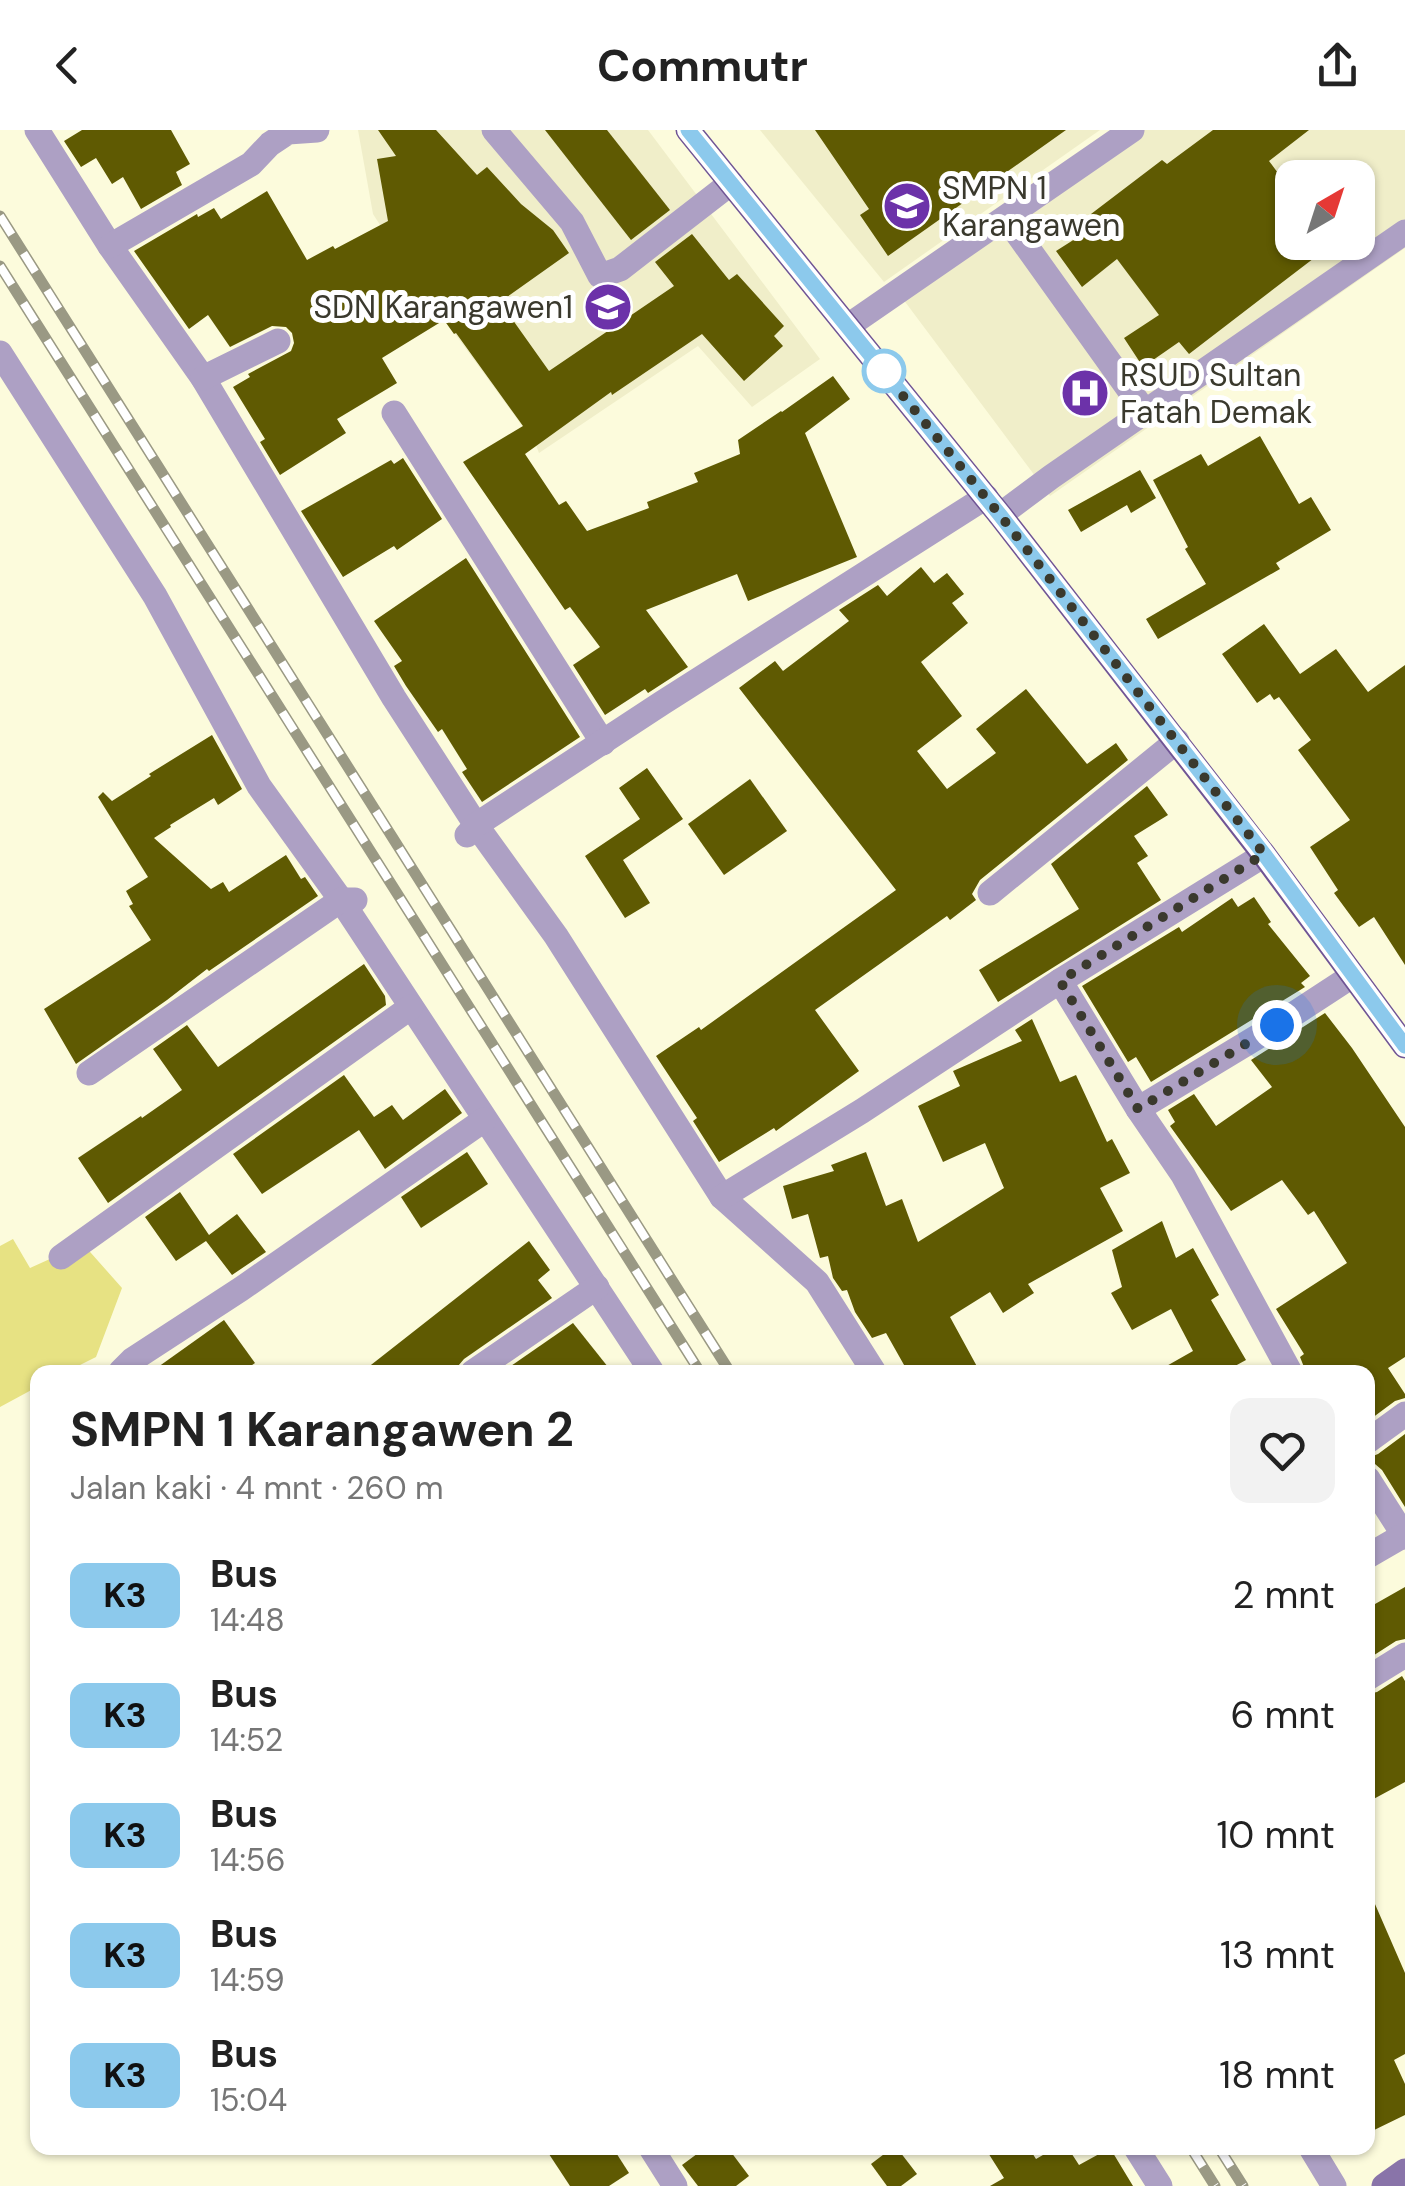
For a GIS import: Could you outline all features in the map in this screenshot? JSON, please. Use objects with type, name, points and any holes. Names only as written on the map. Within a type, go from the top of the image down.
[{"type":"main road","points":[[688,130],[993,506],[1177,741],[1405,1046]]},
{"type":"main road","points":[[1384,2186],[1405,2172]]},
{"type":"street","points":[[37,130],[110,246],[203,378],[471,830],[556,936],[722,1197],[816,1282],[869,1365]]},
{"type":"street","points":[[110,246],[251,164],[288,132],[317,130]]},
{"type":"street","points":[[494,130],[572,222],[600,276],[620,269],[731,183]]},
{"type":"street","points":[[848,326],[1132,130]]},
{"type":"street","points":[[1007,219],[1145,412]]},
{"type":"street","points":[[471,830],[662,702],[1145,412],[1405,232]]},
{"type":"street","points":[[203,378],[278,341]]},
{"type":"street","points":[[0,353],[155,596],[259,786],[350,900],[411,1007],[647,1365]]},
{"type":"street","points":[[394,413],[603,742]]},
{"type":"street","points":[[990,894],[1177,741]]},
{"type":"street","points":[[722,1197],[1264,854]]},
{"type":"street","points":[[89,1073],[350,900]]},
{"type":"street","points":[[1138,1109],[1352,976]]},
{"type":"street","points":[[1060,981],[1183,1175],[1286,1365]]},
{"type":"street","points":[[61,1257],[411,1007]]},
{"type":"street","points":[[126,1365],[484,1120]]},
{"type":"street","points":[[483,1365],[597,1287]]},
{"type":"street","points":[[1375,1436],[1405,1414]]},
{"type":"street","points":[[1375,1490],[1405,1536],[1375,1552]]},
{"type":"street","points":[[1375,1674],[1405,1656]]},
{"type":"street","points":[[655,2155],[675,2186]]},
{"type":"street","points":[[1140,2155],[1160,2186]]},
{"type":"street","points":[[1315,2155],[1334,2186]]},
{"type":"shaded area","name":"SDN Karangawen1","points":[[358,130],[648,130],[820,359],[752,407],[698,346],[539,453],[373,214]]},
{"type":"shaded area","name":"SMPN 1 Karangawen","points":[[760,130],[1100,130],[884,282]]},
{"type":"shaded area","name":"RSUD Sultan Fatah Demak","points":[[1130,130],[1405,130],[1405,248],[1050,496],[897,291]]},
{"type":"shaded area","points":[[13,1239],[30,1268],[83,1244],[122,1288],[96,1357],[80,1365],[30,1365],[30,1391],[0,1407],[0,1246]]},
{"type":"building","points":[[82,130],[171,130],[190,164],[176,172],[182,185],[141,209],[123,177],[112,184],[96,158],[81,167],[64,141]]},
{"type":"building","points":[[378,130],[436,130],[477,175],[487,167],[521,204],[553,230],[569,253],[500,302],[549,371],[674,286],[655,262],[692,234],[729,280],[737,274],[784,326],[774,336],[783,346],[744,381],[702,334],[612,395],[611,392],[525,454],[559,505],[566,501],[587,531],[649,508],[647,502],[698,482],[694,473],[740,454],[738,440],[833,376],[850,399],[805,433],[857,557],[748,601],[737,574],[646,610],[688,667],[605,715],[573,665],[600,647],[570,607],[565,610],[463,462],[523,426],[444,320],[382,358],[397,383],[337,419],[346,433],[280,475],[260,442],[265,439],[233,387],[250,377],[248,374],[291,351],[292,333],[286,327],[272,326],[230,347],[208,315],[189,329],[134,251],[197,214],[198,217],[214,208],[221,219],[267,191],[307,260],[333,246],[335,249],[388,221],[377,159],[396,156]]},
{"type":"building","points":[[545,130],[607,130],[670,210],[631,240]]},
{"type":"building","name":"SMPN 1 Karangawen","points":[[815,130],[1066,130],[888,256],[860,215],[869,209]]},
{"type":"building","points":[[1213,130],[1309,130],[1269,161],[1275,169],[1275,260],[1312,260],[1189,354],[1179,342],[1143,367],[1124,338],[1159,315],[1117,259],[1082,287],[1056,251],[1097,225],[1091,214],[1162,160],[1167,164]]},
{"type":"building","points":[[1260,436],[1299,504],[1311,497],[1331,530],[1276,563],[1280,569],[1158,639],[1146,619],[1206,584],[1153,480],[1201,454],[1208,466]]},
{"type":"building","points":[[403,458],[442,519],[397,550],[394,546],[343,577],[301,511],[391,460],[394,464]]},
{"type":"building","points":[[1140,470],[1156,498],[1131,513],[1127,505],[1081,532],[1068,510]]},
{"type":"building","points":[[466,558],[580,737],[482,802],[462,772],[467,769],[442,729],[438,732],[394,666],[402,661],[374,621]]},
{"type":"building","points":[[921,567],[934,583],[947,573],[964,594],[952,603],[968,623],[921,662],[962,716],[917,751],[947,789],[996,753],[976,729],[1026,689],[1087,764],[1116,743],[1128,760],[980,880],[972,894],[976,900],[950,920],[947,916],[815,1010],[859,1071],[776,1131],[774,1128],[719,1162],[693,1121],[697,1118],[656,1056],[699,1027],[701,1030],[896,890],[739,688],[775,661],[783,671],[849,621],[839,610],[878,585],[887,596]]},
{"type":"building","points":[[1264,624],[1300,674],[1336,649],[1368,692],[1405,665],[1405,965],[1374,917],[1359,927],[1334,893],[1338,890],[1310,847],[1350,820],[1298,750],[1311,740],[1279,697],[1274,700],[1270,694],[1257,703],[1222,654]]},
{"type":"building","points":[[212,735],[242,789],[218,805],[214,798],[154,838],[211,889],[223,882],[229,892],[286,855],[318,896],[207,969],[76,1064],[44,1009],[151,940],[129,906],[133,904],[126,891],[148,877],[98,797],[103,792],[112,801]]},
{"type":"building","points":[[647,768],[683,819],[623,860],[650,903],[625,918],[585,856],[640,819],[619,788]]},
{"type":"building","points":[[750,779],[787,831],[724,875],[688,824]]},
{"type":"building","points":[[1147,786],[1168,815],[1134,836],[1148,856],[1137,863],[1161,900],[998,1002],[979,970],[1079,909],[1051,864]]},
{"type":"building","points":[[1254,897],[1271,922],[1268,924],[1310,976],[1301,983],[1305,987],[1151,1082],[1136,1057],[1128,1062],[1082,986],[1179,927],[1182,932],[1232,898],[1238,907]]},
{"type":"building","points":[[364,964],[385,996],[386,1005],[108,1203],[78,1158],[182,1090],[153,1049],[187,1025],[218,1067]]},
{"type":"building","points":[[1325,1013],[1405,1127],[1405,1357],[1388,1368],[1405,1398],[1375,1416],[1375,1365],[1303,1365],[1300,1357],[1304,1354],[1276,1309],[1347,1263],[1314,1211],[1308,1215],[1282,1180],[1231,1211],[1170,1126],[1175,1122],[1168,1110],[1194,1094],[1216,1126],[1272,1087],[1251,1060]]},
{"type":"building","points":[[1032,1019],[1060,1082],[1076,1075],[1107,1142],[1112,1139],[1130,1173],[1100,1188],[1123,1231],[1028,1284],[1034,1293],[1003,1313],[990,1292],[950,1317],[976,1365],[904,1365],[886,1333],[872,1338],[855,1312],[847,1290],[842,1291],[833,1278],[828,1256],[820,1258],[808,1214],[792,1219],[783,1186],[834,1171],[831,1165],[866,1152],[886,1206],[902,1199],[918,1242],[1004,1188],[985,1143],[943,1162],[918,1106],[960,1086],[953,1071],[1022,1041],[1015,1030]]},
{"type":"building","points":[[344,1075],[374,1117],[392,1105],[403,1120],[445,1089],[462,1113],[385,1169],[359,1130],[262,1194],[233,1154]]},
{"type":"building","points":[[467,1152],[488,1184],[421,1228],[401,1197]]},
{"type":"building","points":[[180,1192],[209,1235],[237,1214],[266,1252],[232,1275],[206,1241],[176,1261],[145,1217]]},
{"type":"building","points":[[1162,1221],[1176,1258],[1193,1248],[1219,1295],[1211,1300],[1246,1360],[1237,1365],[1168,1365],[1193,1351],[1171,1309],[1132,1330],[1111,1293],[1122,1287],[1112,1250]]},
{"type":"building","points":[[529,1241],[550,1270],[538,1280],[552,1298],[459,1365],[371,1365]]},
{"type":"building","points":[[224,1320],[255,1363],[252,1365],[161,1365]]},
{"type":"building","points":[[573,1323],[606,1365],[512,1365]]},
{"type":"building","points":[[1405,1434],[1405,1507],[1375,1464],[1378,1454]]},
{"type":"building","points":[[1405,1587],[1405,1639],[1375,1654],[1375,1604]]},
{"type":"building","points":[[1402,1676],[1405,1681],[1405,1782],[1375,1798],[1375,1692]]},
{"type":"building","points":[[1375,1904],[1405,1973],[1405,2054],[1394,2060],[1405,2084],[1405,2115],[1375,2130]]},
{"type":"building","points":[[550,2155],[617,2155],[629,2173],[609,2186],[570,2186]]},
{"type":"building","points":[[696,2155],[733,2155],[749,2176],[736,2186],[698,2186],[682,2165]]},
{"type":"building","points":[[883,2155],[902,2155],[917,2174],[901,2186],[887,2186],[871,2164]]},
{"type":"building","points":[[989,2155],[1033,2155],[1036,2159],[1043,2155],[1073,2155],[1079,2165],[1097,2155],[1114,2155],[1133,2186],[990,2186],[1004,2178]]},
{"type":"railway","points":[[0,216],[726,1365]]},
{"type":"railway","points":[[0,266],[696,1365]]},
{"type":"railway","points":[[1195,2155],[1215,2186]]},
{"type":"railway","points":[[1223,2155],[1243,2186]]},
{"type":"bus line","name":"K3","points":[[688,130],[1000,515],[1177,741],[1405,1046]]},
{"type":"place","name":"SMPN 1 Karangawen","points":[[907,206]]},
{"type":"place","name":"SDN Karangawen1","points":[[608,307]]},
{"type":"place","name":"RSUD Sultan Fatah Demak","points":[[1085,393]]},
{"type":"route","points":[[884,371],[1264,854],[1060,981],[1138,1109],[1277,1025]]}]
